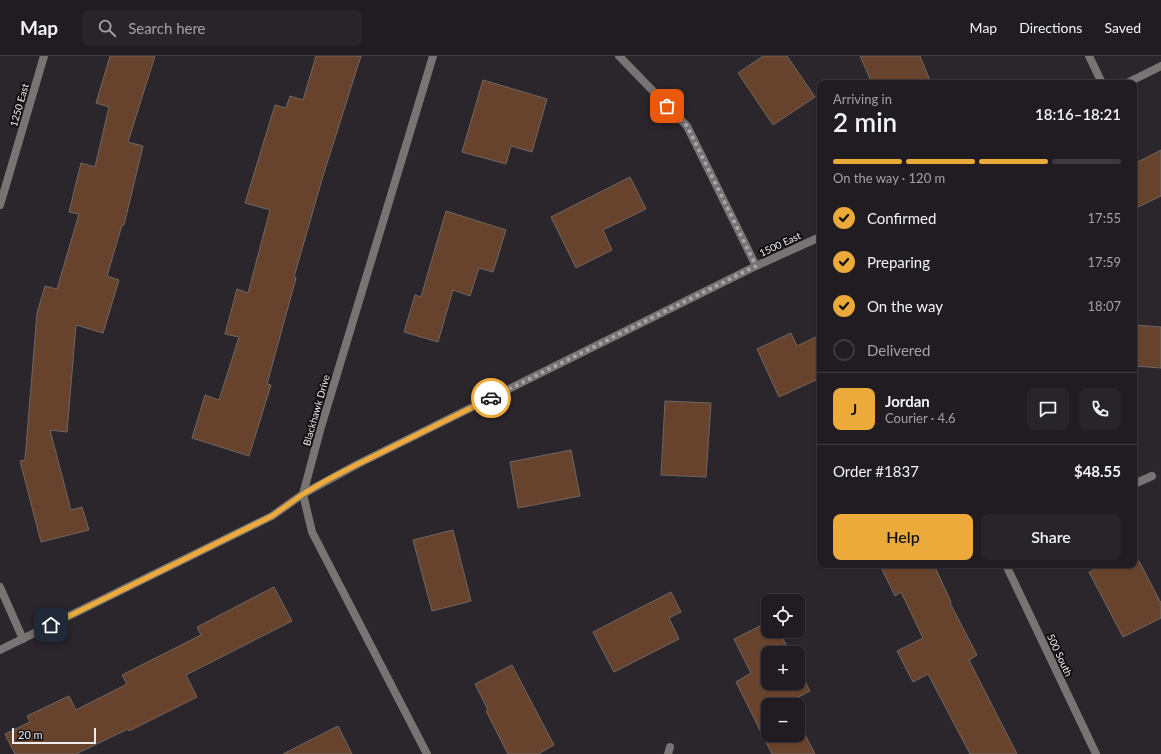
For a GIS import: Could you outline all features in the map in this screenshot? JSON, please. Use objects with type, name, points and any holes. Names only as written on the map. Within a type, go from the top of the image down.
[{"type":"street","name":"1250 East","points":[[0,205],[44,56]]},
{"type":"street","name":"Blackhawk Drive","points":[[426,754],[312,532],[303,494],[326,412],[434,56]]},
{"type":"street","points":[[619,56],[687,126],[756,266]]},
{"type":"street","points":[[1089,56],[1101,80]]},
{"type":"street","points":[[1133,80],[1161,66]]},
{"type":"street","name":"1500 East","points":[[0,650],[272,516],[303,494],[356,465],[756,266],[817,238]]},
{"type":"street","points":[[1137,483],[1152,476]]},
{"type":"street","name":"500 South","points":[[1007,568],[1096,754]]},
{"type":"street","points":[[0,587],[23,639]]},
{"type":"building","points":[[110,56],[155,56],[128,142],[143,146],[124,225],[122,225],[107,276],[119,280],[103,333],[76,325],[67,432],[50,430],[71,510],[82,507],[89,530],[41,542],[20,461],[25,460],[37,313],[45,286],[57,289],[79,214],[69,212],[81,163],[95,167],[109,107],[96,103]]},
{"type":"building","points":[[316,56],[361,56],[323,176],[294,277],[296,278],[267,384],[271,385],[249,456],[192,438],[205,395],[219,400],[239,337],[225,334],[237,289],[248,293],[270,210],[245,203],[275,105],[286,108],[290,96],[303,100]]},
{"type":"building","points":[[763,56],[787,56],[815,97],[773,125],[738,73]]},
{"type":"building","points":[[860,56],[920,56],[930,80],[871,80]]},
{"type":"building","points":[[483,80],[547,99],[532,152],[511,146],[506,164],[462,152]]},
{"type":"building","points":[[1161,150],[1161,196],[1137,208],[1137,162]]},
{"type":"building","points":[[630,177],[646,209],[603,230],[612,250],[576,268],[551,217]]},
{"type":"building","points":[[446,211],[506,230],[493,272],[479,268],[470,296],[453,290],[438,342],[404,332],[415,295],[421,297]]},
{"type":"building","points":[[1137,325],[1161,327],[1161,368],[1137,366]]},
{"type":"building","points":[[791,333],[797,346],[817,336],[817,379],[779,397],[757,349]]},
{"type":"building","points":[[665,401],[711,403],[706,477],[661,475]]},
{"type":"building","points":[[571,450],[580,496],[518,508],[510,462]]},
{"type":"building","points":[[453,530],[471,601],[432,611],[413,540]]},
{"type":"building","points":[[1139,561],[1161,603],[1161,618],[1123,637],[1089,572],[1097,568],[1137,568],[1137,562]]},
{"type":"building","points":[[881,568],[935,568],[951,602],[950,603],[977,655],[969,660],[1017,754],[970,754],[928,674],[913,682],[897,651],[923,638],[901,592],[895,596]]},
{"type":"building","points":[[274,587],[292,621],[186,675],[197,697],[129,731],[128,729],[76,754],[15,754],[5,734],[30,722],[27,716],[69,696],[76,710],[127,684],[122,675],[201,635],[197,627]]},
{"type":"building","points":[[671,592],[681,612],[669,618],[679,639],[614,672],[593,632]]},
{"type":"building","points":[[761,626],[761,638],[782,638],[786,646],[761,646],[761,690],[805,690],[805,681],[810,691],[797,698],[761,698],[761,732],[736,682],[751,673],[734,639]]},
{"type":"building","points":[[512,665],[554,745],[538,754],[508,754],[486,711],[488,710],[475,684]]},
{"type":"building","points":[[338,726],[352,754],[283,754]]},
{"type":"building","points":[[805,735],[815,754],[772,754],[766,742],[805,742]]},
{"type":"way so far","points":[[491,398],[756,266],[687,126],[667,106]]},
{"type":"route","points":[[51,625],[272,516],[303,494],[329,479],[491,398]]}]
